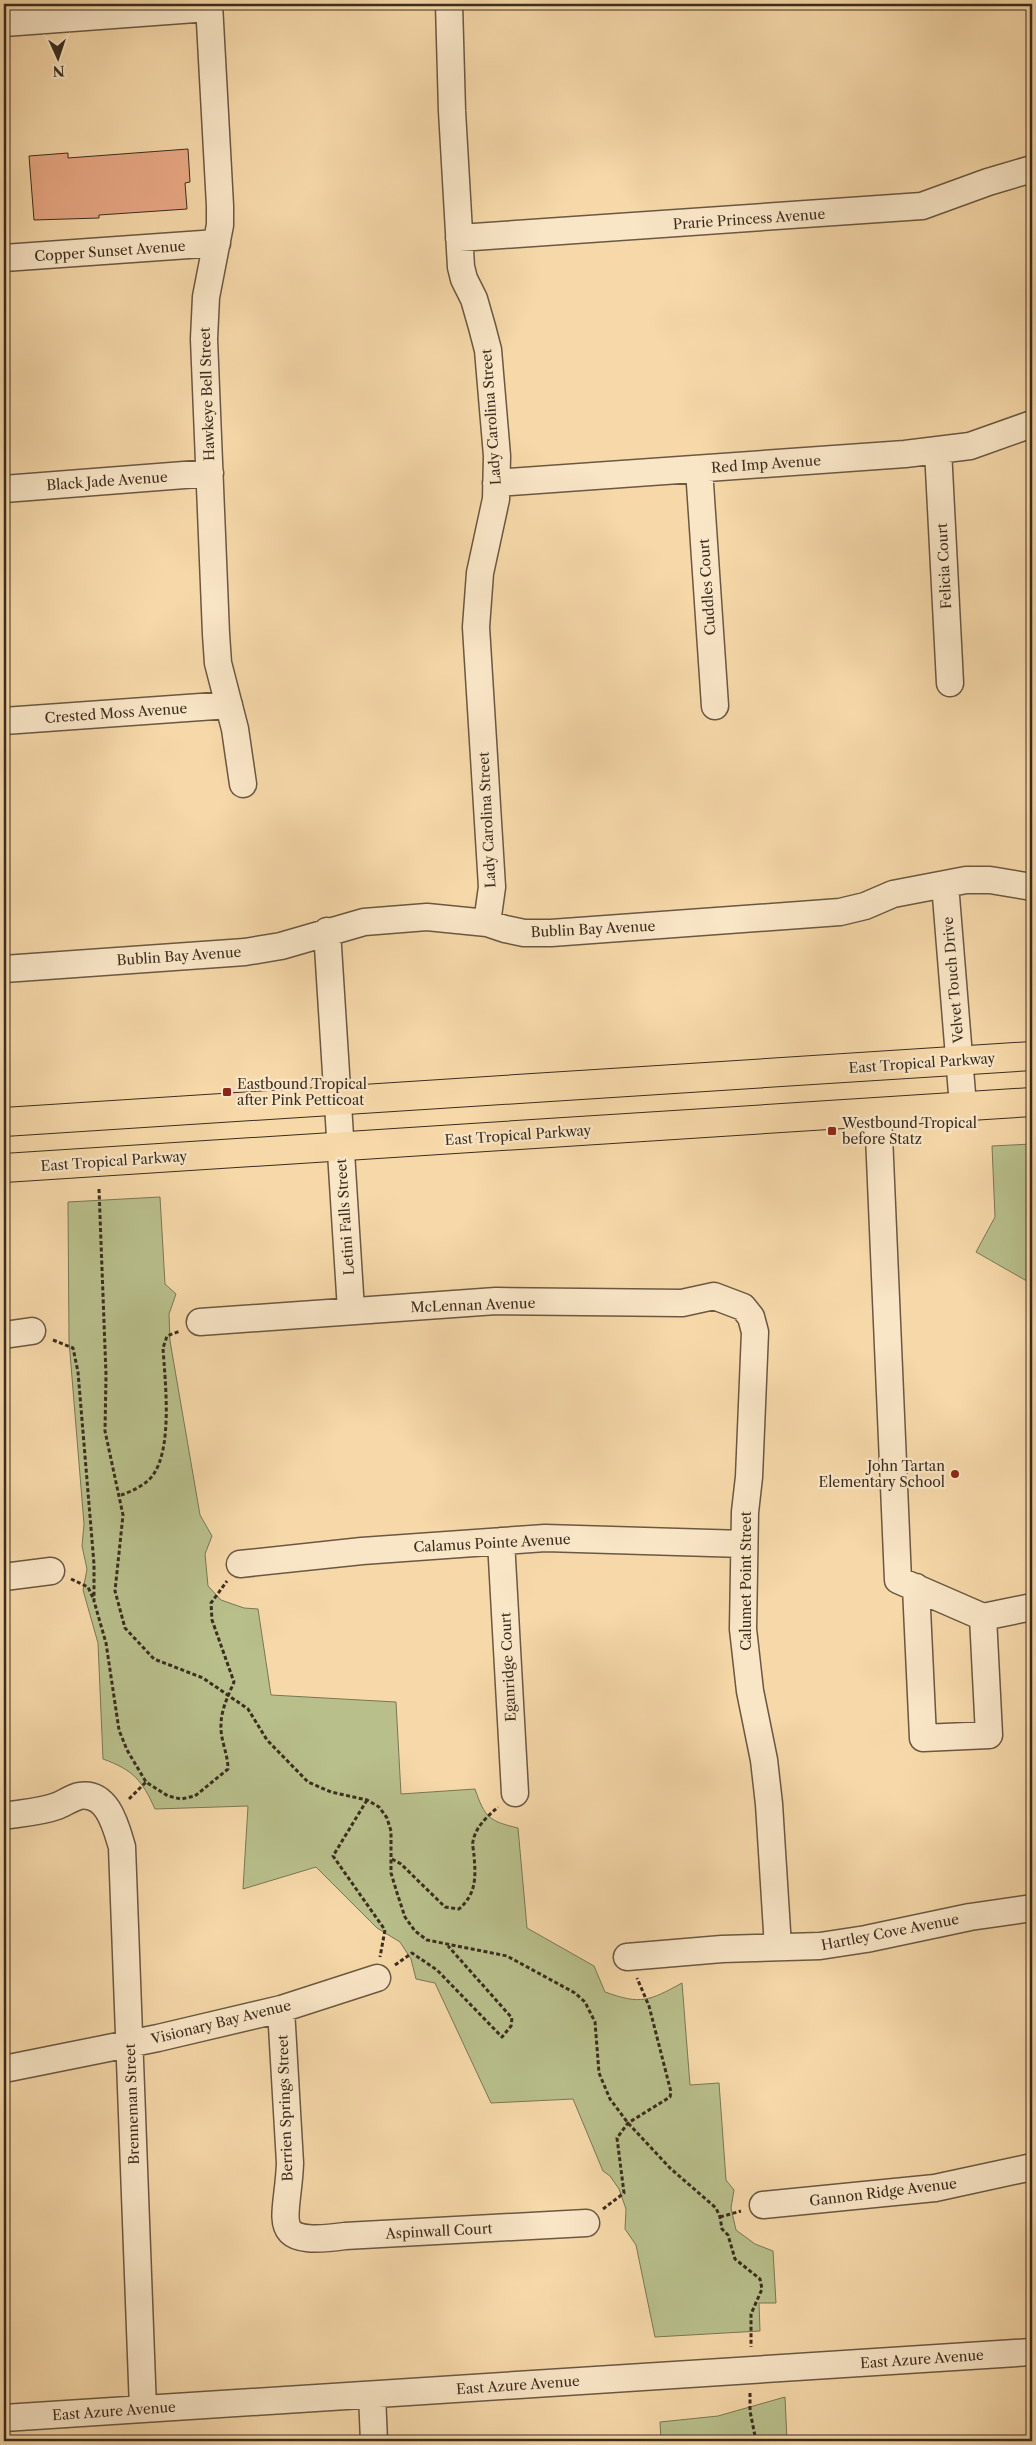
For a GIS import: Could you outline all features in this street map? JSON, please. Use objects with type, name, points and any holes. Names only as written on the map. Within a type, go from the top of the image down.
[{"type":"main road","name":"East Tropical Parkway","points":[[4,1168],[339,1124],[959,1060],[1032,1056]]},
{"type":"main road","name":"East Tropical Parkway","points":[[4,1122],[339,1124],[878,1112],[1032,1102]]},
{"type":"street","name":"Lady Carolina Street","points":[[448,4],[459,238],[464,279],[474,299],[488,350],[497,456],[496,499],[480,572],[476,628],[492,887],[487,923]]},
{"type":"street","points":[[4,23],[209,6]]},
{"type":"street","name":"Hawkeye Bell Street","points":[[209,6],[220,206],[217,243],[206,297],[204,339],[218,663],[229,705],[243,784]]},
{"type":"street","name":"Prarie Princess Avenue","points":[[459,238],[922,206],[988,182],[1032,170]]},
{"type":"street","name":"Copper Sunset Avenue","points":[[4,258],[217,243]]},
{"type":"street","name":"Red Imp Avenue","points":[[496,483],[938,450],[970,446],[1032,424]]},
{"type":"street","name":"Felicia Court","points":[[938,450],[950,683]]},
{"type":"street","name":"Cuddles Court","points":[[699,469],[715,706]]},
{"type":"street","name":"Black Jade Avenue","points":[[4,489],[210,473]]},
{"type":"street","name":"Crested Moss Avenue","points":[[4,721],[229,705]]},
{"type":"street","name":"Bublin Bay Avenue","points":[[4,969],[245,952],[281,946],[327,931],[364,922],[427,917],[487,923],[524,933],[551,933],[840,912],[865,906],[892,894],[966,880],[990,880],[1032,887]]},
{"type":"street","name":"Velvet Touch Drive","points":[[945,884],[963,1106]]},
{"type":"street","name":"Letini Falls Street","points":[[327,931],[352,1310]]},
{"type":"street","points":[[878,1112],[898,1580],[983,1616],[1032,1607]]},
{"type":"street","name":"McLennan Avenue","points":[[200,1322],[496,1301],[682,1303],[714,1296],[743,1307]]},
{"type":"street","name":"Calumet Point Street","points":[[743,1307],[751,1317],[754,1332],[744,1544],[743,1630],[750,1691],[764,1760],[769,1804],[778,1948]]},
{"type":"street","points":[[4,1335],[32,1331]]},
{"type":"street","name":"Calamus Pointe Avenue","points":[[240,1564],[334,1553],[502,1540],[598,1538],[744,1544]]},
{"type":"street","name":"Eganridge Court","points":[[502,1540],[515,1793]]},
{"type":"street","points":[[4,1577],[51,1571]]},
{"type":"street","points":[[916,1587],[923,1738],[989,1735],[983,1616]]},
{"type":"street","name":"Brenneman Street","points":[[4,1816],[56,1806],[79,1796],[96,1798],[112,1816],[122,1847],[143,2409]]},
{"type":"street","name":"Hartley Cove Avenue","points":[[628,1957],[722,1949],[820,1946],[866,1939],[970,1917],[1032,1908]]},
{"type":"street","name":"Visionary Bay Avenue","points":[[4,2069],[130,2044],[281,2009],[377,1978]]},
{"type":"street","name":"Berrien Springs Street","points":[[281,2009],[290,2163],[289,2186],[285,2202],[285,2220],[292,2235]]},
{"type":"street","name":"Gannon Ridge Avenue","points":[[763,2205],[926,2189],[1032,2167]]},
{"type":"street","name":"Aspinwall Court","points":[[292,2235],[304,2239],[320,2239],[586,2223]]},
{"type":"street","name":"East Azure Avenue","points":[[4,2418],[1032,2352]]},
{"type":"street","points":[[372,2395],[374,2441]]},
{"type":"path","points":[[99,1189],[106,1375],[105,1431],[121,1495],[123,1514],[116,1591],[126,1628],[154,1659],[203,1678],[248,1709],[267,1740],[308,1782],[331,1792],[367,1800],[379,1807],[387,1818],[391,1831],[391,1873],[405,1917],[415,1931],[427,1940],[507,1956],[575,1993],[586,2002],[595,2022],[599,2073],[610,2099],[628,2123],[670,2168],[716,2208],[722,2229],[728,2235],[735,2259],[760,2279],[762,2289],[751,2314],[752,2370],[750,2411],[756,2441]]},
{"type":"path","points":[[121,1495],[132,1492],[154,1475],[160,1458],[167,1427],[163,1348],[167,1336],[200,1322]]},
{"type":"path","points":[[32,1331],[73,1348],[78,1372],[94,1564],[94,1601]]},
{"type":"path","points":[[51,1571],[88,1587],[106,1643],[119,1730],[127,1750],[146,1782],[168,1796],[181,1799],[195,1796],[228,1769],[228,1759],[220,1726],[223,1709],[234,1682],[212,1620],[210,1603],[240,1564]]},
{"type":"path","points":[[392,1859],[401,1864],[445,1907],[459,1910],[468,1902],[474,1890],[476,1878],[473,1841],[483,1819],[515,1793]]},
{"type":"path","points":[[367,1800],[333,1856],[384,1930],[377,1978]]},
{"type":"path","points":[[377,1978],[412,1953],[437,1970],[502,2037],[511,2026],[512,2018],[447,1945]]},
{"type":"path","points":[[586,2223],[624,2193],[617,2138],[628,2123],[670,2097],[671,2092],[649,2006],[628,1957]]},
{"type":"green space","points":[[1032,1144],[1032,1284],[976,1252],[995,1217],[992,1146]]},
{"type":"green space","points":[[160,1197],[165,1284],[176,1294],[169,1314],[170,1341],[200,1515],[212,1536],[205,1554],[208,1586],[221,1600],[244,1608],[258,1609],[271,1695],[396,1702],[401,1794],[475,1789],[489,1817],[500,1823],[518,1828],[527,1928],[594,1966],[605,1992],[628,1999],[645,1999],[661,1994],[682,1983],[690,2085],[719,2083],[726,2180],[734,2190],[731,2208],[736,2230],[755,2244],[773,2251],[776,2303],[759,2303],[760,2331],[655,2337],[636,2245],[625,2229],[626,2209],[619,2189],[610,2176],[603,2171],[573,2099],[491,2103],[435,1983],[416,1979],[411,1959],[400,1942],[377,1928],[316,1867],[243,1889],[248,1806],[155,1809],[146,1790],[135,1777],[122,1767],[103,1759],[98,1643],[83,1590],[87,1569],[82,1546],[84,1524],[69,1341],[68,1202]]},
{"type":"green space","points":[[1026,1614],[1032,1614],[1032,1725]]},
{"type":"green space","points":[[785,2397],[787,2441],[661,2441],[660,2422],[718,2416]]},
{"type":"building","points":[[188,149],[190,182],[185,183],[187,209],[99,215],[99,218],[34,220],[29,156],[68,153],[68,158]]},
{"type":"place","name":"Eastbound Tropical after Pink Petticoat","points":[[227,1092]]},
{"type":"place","name":"Westbound Tropical before Statz","points":[[832,1131]]},
{"type":"place","name":"John Tartan Elementary School","points":[[955,1474]]}]
